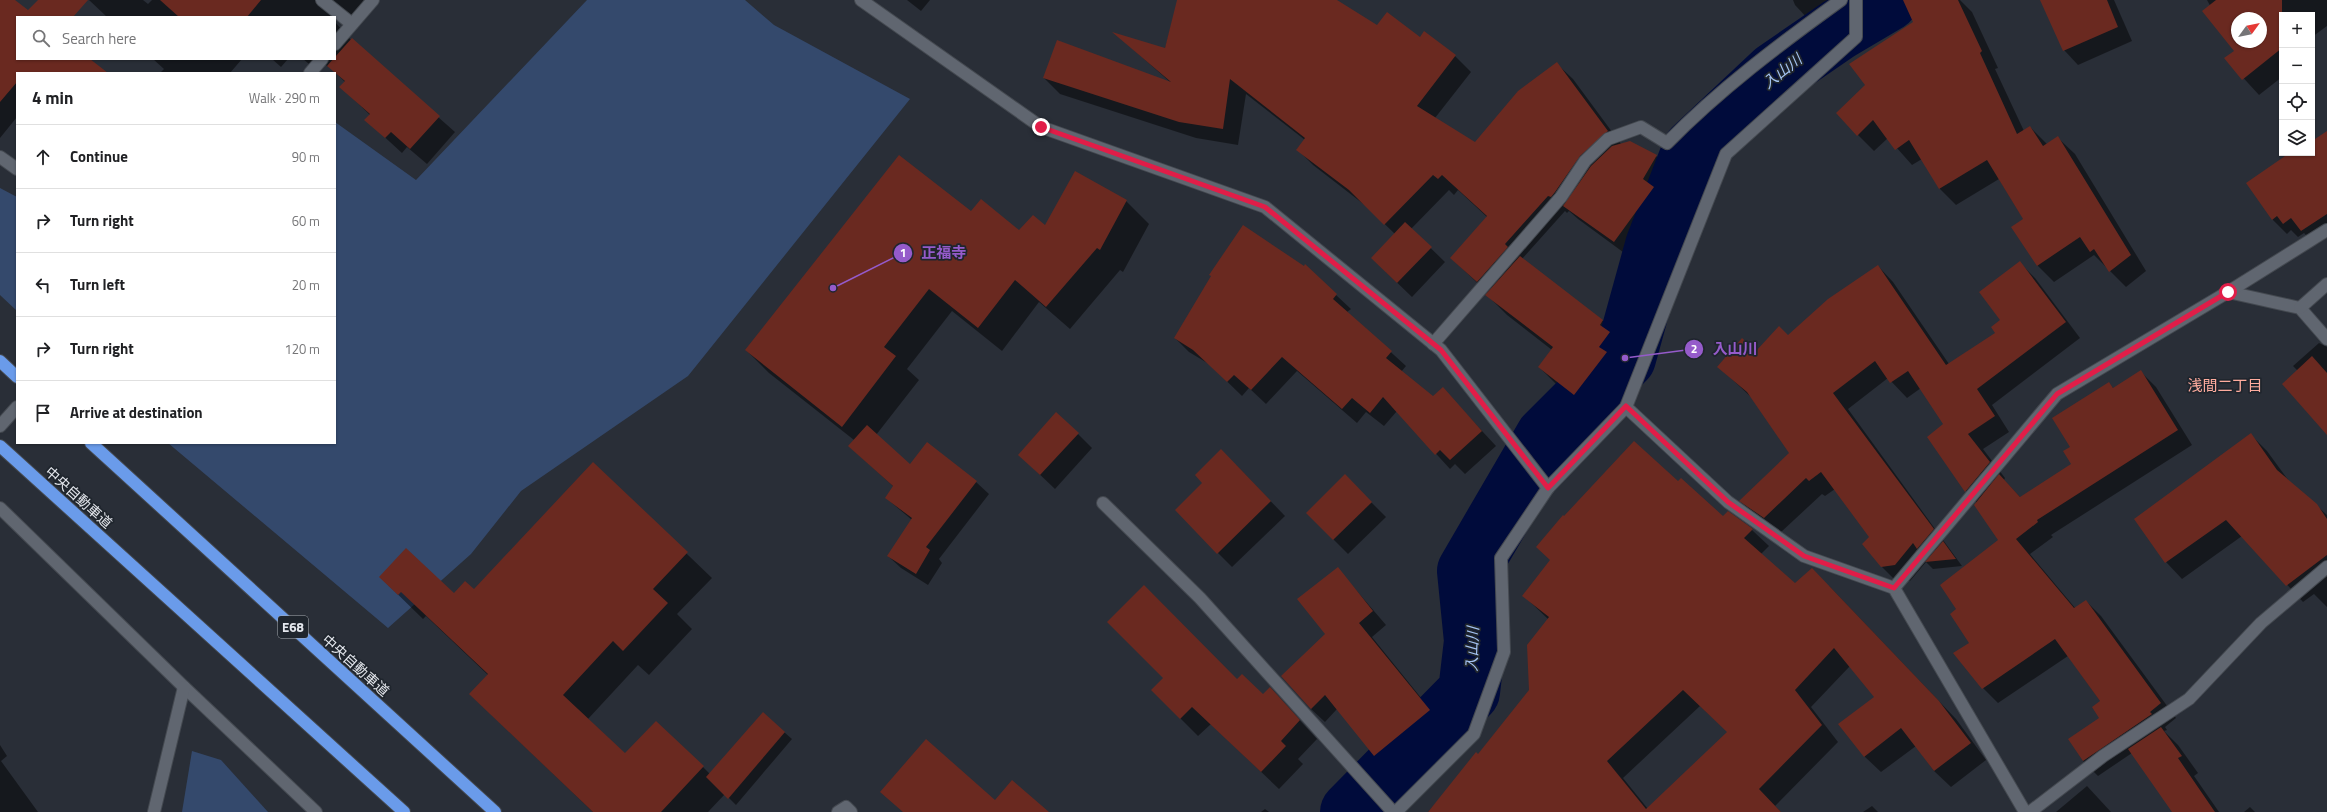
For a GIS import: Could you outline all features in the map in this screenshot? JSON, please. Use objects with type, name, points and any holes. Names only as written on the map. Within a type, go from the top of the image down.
[{"type":"highway","points":[[0,361],[16,376]]},
{"type":"highway","name":"中央自動車道","points":[[92,444],[495,812]]},
{"type":"highway","name":"中央自動車道","points":[[0,446],[404,812]]},
{"type":"street","points":[[322,0],[352,24]]},
{"type":"street","points":[[336,43],[374,0]]},
{"type":"street","points":[[860,0],[1041,127],[1265,207],[1441,350],[1545,485]]},
{"type":"street","points":[[1433,344],[1562,197],[1585,161],[1608,139],[1641,127],[1667,143],[1702,108],[1810,22],[1841,0]]},
{"type":"street","points":[[1396,812],[1474,734],[1504,652],[1501,558],[1545,485],[1626,406],[1726,154],[1856,37],[1856,0]]},
{"type":"street","points":[[311,72],[321,60]]},
{"type":"street","points":[[0,157],[16,168]]},
{"type":"street","points":[[1894,588],[2057,394],[2228,292],[2327,230]]},
{"type":"street","points":[[2300,308],[2327,284]]},
{"type":"street","points":[[2228,292],[2300,308],[2327,339]]},
{"type":"street","points":[[1626,406],[1728,502],[1804,556],[1894,588],[2025,812]]},
{"type":"street","points":[[0,426],[16,408]]},
{"type":"street","points":[[1103,503],[1200,598],[1393,812]]},
{"type":"street","points":[[0,508],[184,687],[316,812]]},
{"type":"street","points":[[2030,812],[2103,756],[2189,699],[2261,623],[2327,567]]},
{"type":"street","points":[[154,812],[184,687]]},
{"type":"street","points":[[838,812],[846,807],[851,812]]},
{"type":"shaded area","points":[[587,0],[745,0],[774,25],[910,99],[688,376],[521,491],[471,554],[388,628],[169,444],[336,444],[336,123],[416,180]]},
{"type":"shaded area","points":[[0,188],[16,196],[16,310],[0,295]]},
{"type":"shaded area","points":[[192,751],[221,760],[268,812],[182,812]]},
{"type":"building","points":[[0,0],[15,0],[28,10],[38,0],[88,0],[74,16],[16,16],[16,60],[91,60],[107,72],[16,72],[16,83],[0,102]]},
{"type":"building","points":[[160,0],[261,0],[248,16],[178,16]]},
{"type":"building","points":[[1177,0],[1337,0],[1377,25],[1387,12],[1420,37],[1424,31],[1456,55],[1417,106],[1475,142],[1518,91],[1557,62],[1608,131],[1580,156],[1551,197],[1548,196],[1505,244],[1508,247],[1477,282],[1450,258],[1487,216],[1442,175],[1438,179],[1433,175],[1384,225],[1349,190],[1296,150],[1305,138],[1230,79],[1223,129],[1179,122],[1043,78],[1057,40],[1171,82],[1112,32],[1165,48]]},
{"type":"building","points":[[1903,0],[1958,0],[1982,51],[1980,53],[2017,134],[2030,126],[2043,146],[2058,136],[2131,255],[2109,272],[2094,249],[2090,252],[2080,237],[2037,266],[2011,227],[2023,219],[1987,160],[1939,189],[1909,140],[1895,150],[1873,120],[1857,136],[1836,113],[1865,85],[1849,64],[1913,22]]},
{"type":"building","points":[[2040,0],[2107,0],[2118,27],[2063,51]]},
{"type":"building","points":[[2216,0],[2282,0],[2282,12],[2279,12],[2279,50],[2242,80],[2224,58],[2234,51],[2232,48],[2267,48],[2267,12],[2231,12],[2231,47],[2202,11]]},
{"type":"building","points":[[352,38],[440,116],[410,149],[391,132],[385,138],[364,120],[370,114],[339,87],[345,81],[327,66],[332,60],[336,60],[336,56]]},
{"type":"building","points":[[2327,131],[2327,214],[2301,231],[2291,218],[2283,224],[2277,216],[2272,220],[2246,183],[2285,156],[2315,156],[2315,139]]},
{"type":"building","points":[[1630,141],[1657,155],[1643,179],[1654,187],[1614,242],[1563,206],[1591,166],[1612,146]]},
{"type":"building","points":[[899,155],[971,211],[981,199],[1019,230],[1033,215],[1045,225],[1075,171],[1127,200],[1100,250],[1097,248],[1046,307],[1015,280],[978,328],[929,289],[884,347],[896,356],[842,427],[745,350]]},
{"type":"building","points":[[1405,222],[1432,247],[1397,283],[1371,258]]},
{"type":"building","points":[[1243,225],[1304,266],[1305,264],[1337,294],[1333,299],[1392,351],[1386,358],[1433,396],[1443,387],[1482,431],[1450,460],[1440,450],[1435,455],[1383,397],[1370,413],[1352,398],[1342,409],[1282,357],[1251,390],[1234,375],[1227,382],[1193,350],[1174,338],[1211,276],[1209,275]]},
{"type":"building","points":[[1520,256],[1603,320],[1600,325],[1610,332],[1599,347],[1607,352],[1574,395],[1538,367],[1553,347],[1485,295]]},
{"type":"building","points":[[2020,261],[2066,322],[1977,389],[1995,416],[1968,434],[1990,462],[1965,492],[1927,437],[1943,424],[1908,371],[1890,383],[1875,361],[1833,393],[1934,529],[1917,549],[1913,543],[1895,565],[1881,567],[1862,544],[1869,537],[1821,472],[1809,481],[1806,478],[1764,518],[1739,501],[1789,453],[1747,392],[1717,367],[1742,338],[1756,351],[1779,326],[1788,335],[1828,299],[1878,265],[1946,365],[1995,333],[1991,327],[2000,320],[1979,292]]},
{"type":"building","points":[[2312,356],[2327,373],[2327,435],[2282,384]]},
{"type":"building","points":[[2141,370],[2178,430],[2037,520],[2038,522],[2016,539],[2074,608],[2086,600],[2161,703],[2150,712],[2152,714],[2083,761],[2068,739],[2099,718],[2092,707],[2100,701],[2055,639],[1982,689],[1953,653],[1969,643],[1950,614],[1956,609],[1940,585],[1998,540],[1974,505],[1999,474],[2020,497],[2071,464],[2063,451],[2070,447],[2052,418],[2109,382],[2113,388]]},
{"type":"building","points":[[1056,412],[1079,433],[1040,475],[1018,455]]},
{"type":"building","points":[[867,425],[910,464],[927,442],[977,481],[926,547],[930,550],[916,574],[887,556],[912,518],[885,498],[893,486],[848,446]]},
{"type":"building","points":[[2251,433],[2277,470],[2317,504],[2327,519],[2327,555],[2286,586],[2226,520],[2165,563],[2134,519]]},
{"type":"building","points":[[1634,441],[1678,481],[1681,478],[1723,516],[1728,511],[1753,529],[1744,538],[1795,583],[1812,568],[1939,701],[1971,743],[1934,771],[1901,728],[1864,757],[1838,724],[1874,697],[1834,648],[1795,690],[1822,725],[1759,789],[1781,812],[1428,812],[1476,752],[1478,754],[1529,690],[1527,645],[1549,617],[1522,596],[1550,560],[1536,547],[1563,515],[1564,516]],"holes":[[[1683,690],[1727,732],[1646,809],[1607,761]]]},
{"type":"building","points":[[1221,449],[1271,501],[1217,554],[1175,510],[1202,483],[1195,475]]},
{"type":"building","points":[[593,462],[688,552],[653,589],[668,603],[623,651],[613,641],[563,695],[625,753],[656,721],[704,766],[661,812],[593,812],[469,694],[488,674],[401,592],[398,595],[379,577],[406,548],[454,593],[465,581],[474,589]]},
{"type":"building","points":[[1345,474],[1372,502],[1333,540],[1306,513]]},
{"type":"building","points":[[1943,541],[1956,559],[1925,562]]},
{"type":"building","points":[[1338,567],[1373,611],[1359,623],[1430,710],[1374,756],[1325,695],[1311,709],[1281,676],[1325,634],[1297,599]]},
{"type":"building","points":[[1144,585],[1237,679],[1242,674],[1263,694],[1270,687],[1300,720],[1281,741],[1286,746],[1261,772],[1192,707],[1180,719],[1151,690],[1163,678],[1107,622]]},
{"type":"building","points":[[763,712],[785,732],[728,799],[706,777]]},
{"type":"building","points":[[2161,727],[2182,756],[2178,758],[2215,812],[2172,812],[2128,749]]},
{"type":"building","points":[[926,739],[995,800],[1012,780],[1049,812],[903,812],[880,792]]},
{"type":"waterway","name":"入山川","points":[[1351,812],[1469,692],[1475,641],[1468,571],[1546,437],[1625,358],[1656,246],[1693,150],[1775,73],[1839,29],[1888,0]]},
{"type":"place","name":"正福寺","points":[[833,288]]},
{"type":"place","name":"入山川","points":[[1625,358]]},
{"type":"district","name":"浅間二丁目","points":[[2225,385]]},
{"type":"route","points":[[1041,127],[1265,207],[1441,350],[1548,488],[1626,406],[1728,502],[1804,556],[1894,588],[2057,394],[2228,292]]}]
